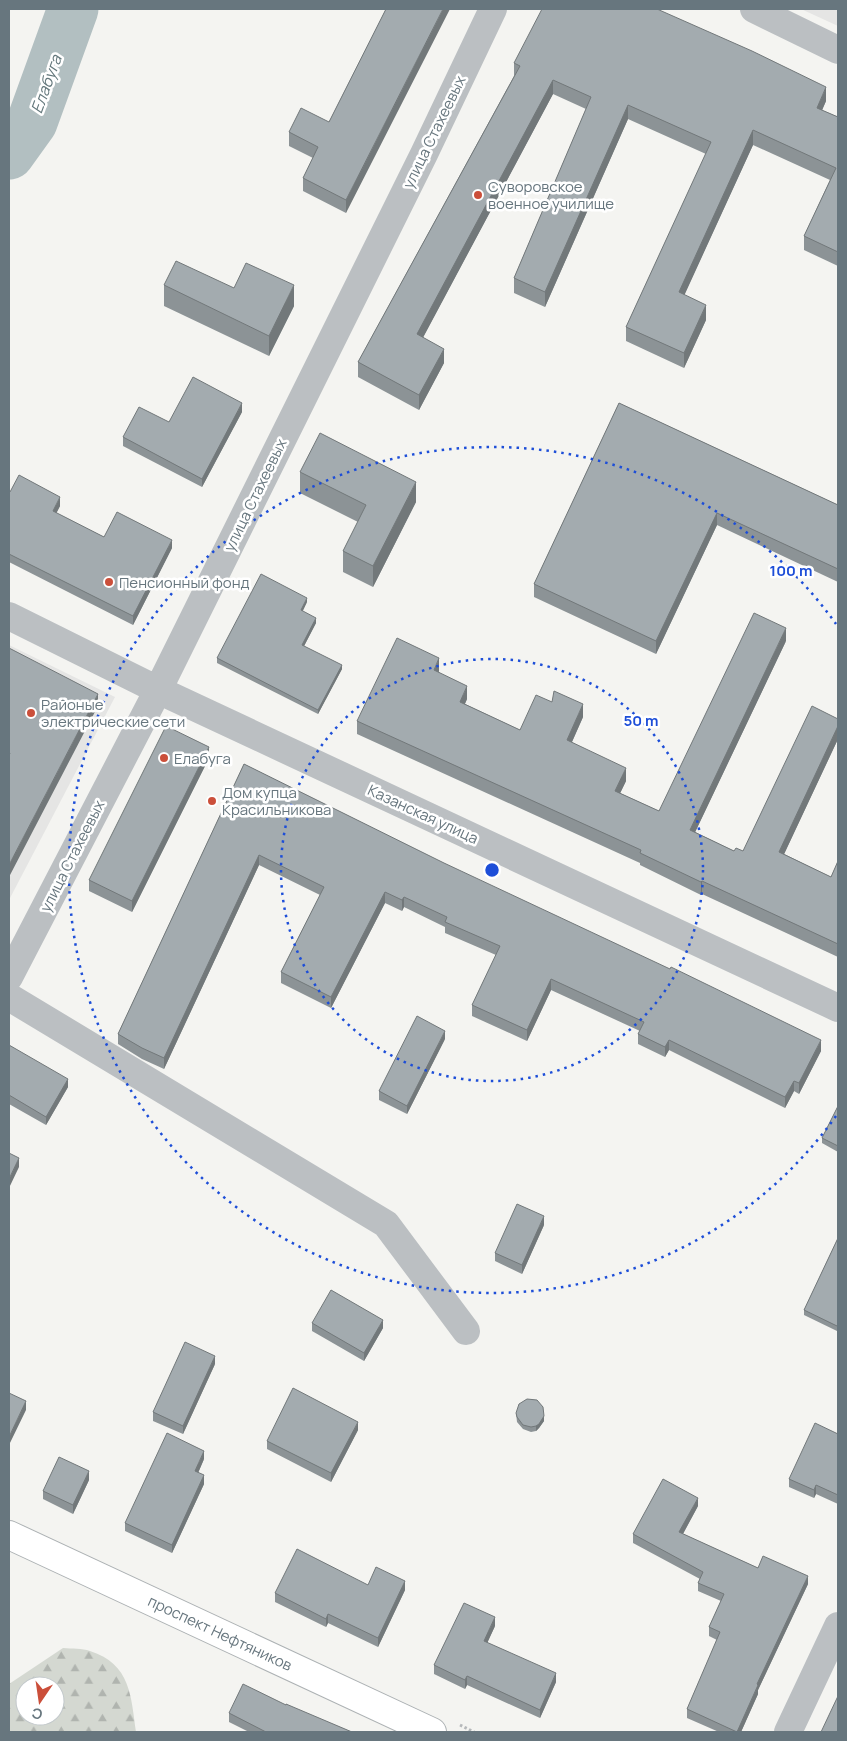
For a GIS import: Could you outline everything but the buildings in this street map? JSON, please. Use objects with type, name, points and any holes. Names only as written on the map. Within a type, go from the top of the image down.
[{"type":"main road","name":"проспект Нефтяников","points":[[9,1535],[432,1732]]},
{"type":"street","name":"улица Стахеевых","points":[[9,977],[158,690],[494,9]]},
{"type":"street","points":[[754,9],[838,50]]},
{"type":"street","name":"Казанская улица","points":[[9,616],[158,690],[838,1008]]},
{"type":"street","points":[[9,997],[386,1224],[466,1331]]},
{"type":"street","points":[[788,1732],[838,1626]]},
{"type":"shaded area","points":[[801,9],[838,9],[838,26]]},
{"type":"shaded area","points":[[9,645],[115,697],[9,900]]},
{"type":"green space","points":[[63,1648],[90,1651],[114,1664],[121,1673],[130,1694],[136,1732],[9,1732],[9,1684],[15,1680],[15,1726],[65,1726],[65,1676],[21,1676]]},
{"type":"waterway","name":"Елабуга","points":[[9,154],[32,122],[73,9]]},
{"type":"place","name":"Суворовское военное училище","points":[[478,195]]},
{"type":"place","name":"Пенсионный фонд","points":[[109,582]]},
{"type":"place","name":"Районые электрические сети","points":[[31,713]]},
{"type":"place","name":"Елабуга","points":[[164,758]]},
{"type":"place","name":"Дом купца Красильникова","points":[[212,801]]}]
